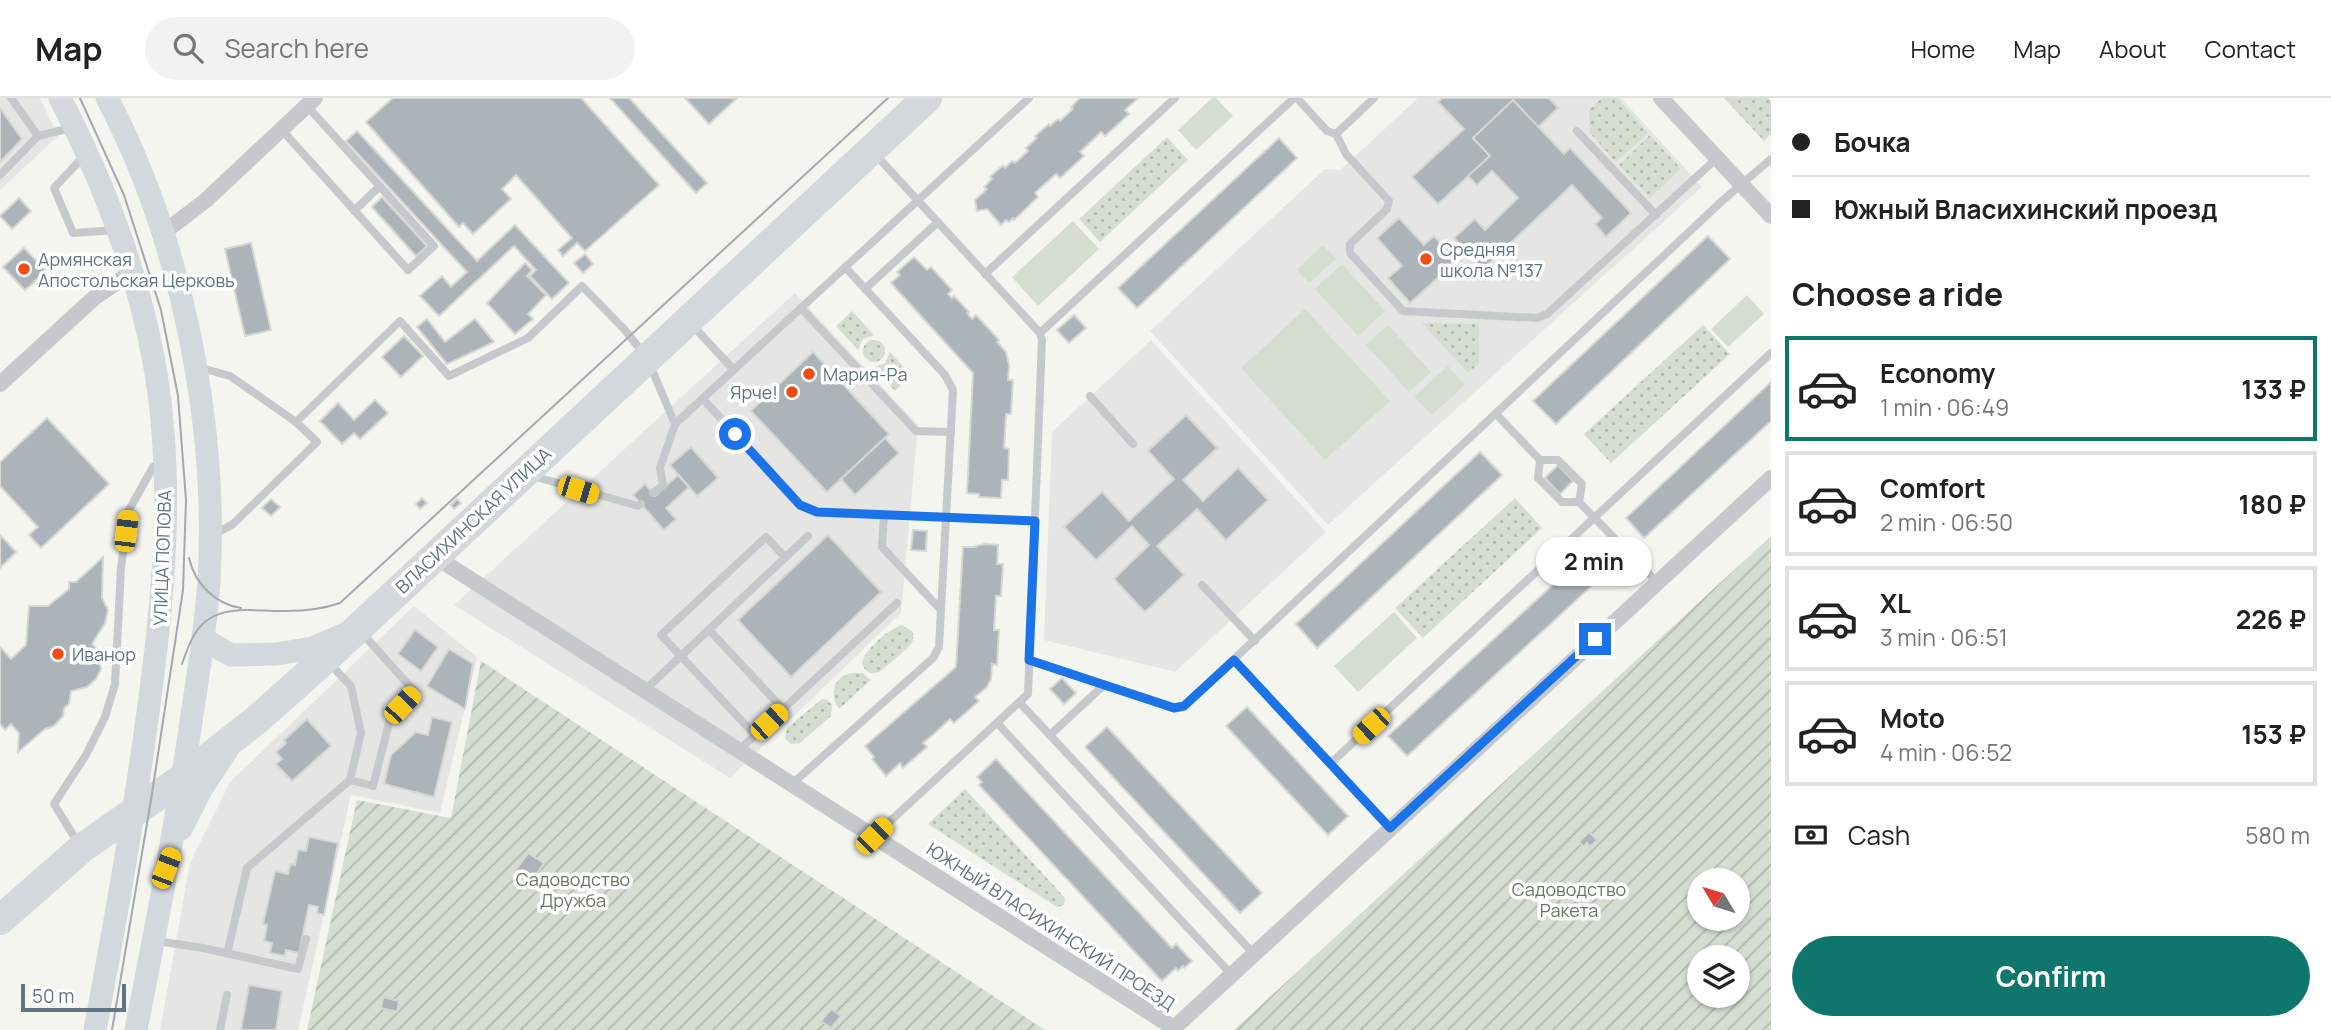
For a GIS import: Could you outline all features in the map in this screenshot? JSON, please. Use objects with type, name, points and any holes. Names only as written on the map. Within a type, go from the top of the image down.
[{"type":"highway","name":"ВЛАСИХИНСКАЯ УЛИЦА","points":[[0,919],[92,841],[183,778],[235,737],[325,659],[927,98]]},
{"type":"main road","name":"УЛИЦА ПОПОВА","points":[[60,98],[87,153],[132,272],[154,364],[166,500],[161,619],[147,725],[135,812],[95,1030]]},
{"type":"main road","points":[[107,98],[120,123],[163,233],[184,304],[206,454],[210,537],[204,639],[183,778],[136,1030]]},
{"type":"main road","points":[[204,639],[231,655],[277,654],[312,648],[358,628]]},
{"type":"main road","points":[[92,841],[130,783],[147,725]]},
{"type":"main road","points":[[166,868],[186,817],[235,737]]},
{"type":"street","points":[[1661,98],[1771,216]]},
{"type":"street","points":[[163,233],[205,201],[311,102]]},
{"type":"street","points":[[0,384],[94,298],[132,272]]},
{"type":"street","name":"ЮЖНЫЙ ВЛАСИХИНСКИЙ ПРОЕЗД","points":[[434,556],[1174,1028],[1771,478]]},
{"type":"lane","points":[[10,98],[38,136]]},
{"type":"lane","points":[[653,493],[663,485],[660,468],[675,424],[1029,98]]},
{"type":"lane","points":[[985,274],[1175,98]]},
{"type":"lane","points":[[1040,333],[1295,98],[1327,131],[1336,134],[1346,154],[1389,201],[1387,209],[1350,244],[1350,253],[1404,311],[1537,318],[1547,314],[1718,158]]},
{"type":"lane","points":[[1336,134],[1374,98]]},
{"type":"lane","points":[[281,129],[408,270],[434,246],[380,187],[311,102]]},
{"type":"lane","points":[[0,175],[38,136],[75,127]]},
{"type":"lane","points":[[1577,131],[1656,215]]},
{"type":"lane","points":[[871,150],[1040,333],[1042,340],[1028,694],[874,836]]},
{"type":"lane","points":[[87,153],[54,188],[73,233],[117,230]]},
{"type":"lane","points":[[1029,660],[1174,708],[1184,706],[1771,159]]},
{"type":"lane","points":[[354,211],[380,187]]},
{"type":"lane","points":[[865,289],[938,222]]},
{"type":"lane","points":[[792,784],[933,658],[939,647],[953,390],[945,375],[845,267]]},
{"type":"lane","points":[[296,422],[400,321],[449,376],[528,338],[582,286],[625,330],[647,358],[675,424]]},
{"type":"lane","points":[[801,308],[916,430],[951,432]]},
{"type":"lane","points":[[688,320],[734,370]]},
{"type":"lane","points":[[1330,764],[1771,353]]},
{"type":"lane","points":[[195,366],[230,376],[296,422],[317,442],[233,524],[210,537]]},
{"type":"lane","points":[[1090,396],[1133,444]]},
{"type":"lane","points":[[702,399],[800,505],[817,512],[1035,521]]},
{"type":"lane","points":[[1496,414],[1540,460],[1558,460],[1582,484],[1579,502]]},
{"type":"lane","points":[[1540,460],[1538,478],[1562,502],[1579,502],[1657,582]]},
{"type":"lane","points":[[92,841],[54,804],[86,755],[105,717],[115,684],[121,568],[128,512],[153,467],[164,463]]},
{"type":"lane","points":[[524,473],[601,497],[638,506],[641,504]]},
{"type":"lane","points":[[884,514],[882,547],[941,610]]},
{"type":"lane","points":[[645,690],[808,536]]},
{"type":"lane","points":[[755,735],[661,635],[765,537],[785,557]]},
{"type":"lane","points":[[1202,585],[1255,641]]},
{"type":"lane","points":[[739,750],[897,603]]},
{"type":"lane","points":[[350,780],[373,786],[390,719],[415,692],[358,628]]},
{"type":"lane","points":[[709,630],[783,709]]},
{"type":"lane","points":[[227,954],[247,868],[350,780],[361,733],[351,686],[325,659]]},
{"type":"lane","points":[[1234,660],[1390,828]]},
{"type":"lane","points":[[1050,735],[1104,685]]},
{"type":"lane","points":[[1020,703],[1253,954]]},
{"type":"lane","points":[[998,724],[1231,974]]},
{"type":"lane","points":[[154,941],[298,969],[306,939]]},
{"type":"lane","points":[[220,1030],[226,995]]},
{"type":"shaded area","points":[[0,98],[40,98],[58,136],[0,190]]},
{"type":"shaded area","name":"Средняя школа №137","points":[[1418,98],[1621,98],[1702,187],[1328,525],[1150,331],[1325,169],[1340,170]]},
{"type":"shaded area","points":[[795,293],[918,425],[901,613],[730,778],[454,605]]},
{"type":"shaded area","points":[[1151,340],[1326,532],[1175,672],[1044,640],[1052,432]]},
{"type":"shaded area","points":[[414,606],[477,657],[440,813],[351,795],[298,1030],[160,1030],[190,863],[230,782]]},
{"type":"green space","points":[[1212,98],[1216,98],[1233,116],[1196,150],[1178,130]]},
{"type":"green space","points":[[1602,98],[1617,98],[1648,133],[1616,162],[1590,133],[1589,110]]},
{"type":"green space","points":[[1724,98],[1768,98],[1771,101],[1771,134],[1764,141]]},
{"type":"green space","points":[[1650,135],[1681,169],[1650,198],[1619,165]]},
{"type":"green space","points":[[1167,137],[1188,160],[1100,242],[1079,219]]},
{"type":"green space","points":[[1073,221],[1099,249],[1038,306],[1012,277]]},
{"type":"green space","points":[[1323,245],[1336,259],[1309,283],[1297,270]]},
{"type":"green space","points":[[1342,264],[1385,311],[1358,336],[1315,289]]},
{"type":"green space","points":[[1747,295],[1764,314],[1728,347],[1711,329]]},
{"type":"green space","points":[[1305,309],[1390,401],[1325,460],[1241,368]]},
{"type":"green space","points":[[852,311],[874,335],[863,339],[858,350],[836,326]]},
{"type":"green space","points":[[1422,323],[1479,324],[1479,363],[1468,373]]},
{"type":"green space","points":[[1388,325],[1431,372],[1409,392],[1366,345]]},
{"type":"green space","points":[[1703,325],[1730,354],[1611,463],[1584,434]]},
{"type":"green space","points":[[874,340],[882,343],[885,351],[882,359],[874,362],[866,359],[863,351],[866,343]]},
{"type":"green space","points":[[890,352],[911,375],[895,391],[874,367],[885,363]]},
{"type":"green space","points":[[1448,366],[1465,385],[1432,415],[1414,397]]},
{"type":"green space","points":[[1515,498],[1542,528],[1423,638],[1395,608]]},
{"type":"green space","name":"Садоводство Ракета","points":[[1771,536],[1771,1030],[1234,1030]]},
{"type":"green space","points":[[1394,612],[1417,638],[1358,692],[1334,666]]},
{"type":"green space","points":[[902,625],[912,631],[914,638],[911,644],[883,669],[869,673],[862,663],[868,652],[884,635]]},
{"type":"green space","name":"Садоводство Дружба","points":[[481,661],[1045,1030],[307,1030],[357,800],[451,818]]},
{"type":"green space","points":[[850,673],[862,673],[871,680],[839,709],[834,698],[834,688],[840,679]]},
{"type":"green space","points":[[822,699],[832,705],[831,716],[800,743],[790,744],[785,738],[787,728]]},
{"type":"green space","points":[[965,789],[1065,898],[1064,905],[1057,907],[928,824]]},
{"type":"building","points":[[393,98],[581,98],[659,185],[585,251],[577,243],[563,256],[558,250],[572,238],[516,175],[502,189],[511,199],[473,234],[463,223],[459,227],[366,122]]},
{"type":"building","points":[[610,98],[629,98],[707,183],[696,193]]},
{"type":"building","points":[[685,98],[737,98],[709,124]]},
{"type":"building","points":[[1080,98],[1138,98],[1125,110],[1129,114],[1105,136],[1101,132],[1080,152],[1084,156],[1060,178],[1056,174],[1035,193],[1038,197],[1014,220],[1006,220],[1001,225],[987,209],[977,211],[975,200],[987,189],[984,187],[992,179],[990,177],[1003,165],[1005,168],[1012,161],[1015,163],[1028,151],[1026,148],[1037,138],[1035,136],[1049,124],[1050,126],[1058,119],[1060,121]]},
{"type":"building","points":[[1442,98],[1549,98],[1558,108],[1538,127],[1513,100],[1473,138],[1490,156],[1438,204],[1412,177],[1464,129],[1438,102]]},
{"type":"building","points":[[1513,100],[1564,154],[1570,148],[1631,213],[1606,237],[1595,224],[1602,218],[1572,185],[1483,269],[1454,238],[1475,219],[1485,230],[1518,198],[1492,171],[1477,185],[1468,176],[1490,156],[1473,138]]},
{"type":"building","points":[[0,108],[22,139],[0,162]]},
{"type":"building","points":[[357,131],[477,261],[515,225],[569,283],[552,299],[530,276],[536,270],[514,246],[439,316],[420,296],[442,276],[451,287],[467,272],[346,141]]},
{"type":"building","points":[[1279,138],[1297,158],[1137,308],[1118,288]]},
{"type":"building","points":[[382,197],[427,246],[416,256],[372,207]]},
{"type":"building","points":[[19,198],[31,211],[12,229],[0,216]]},
{"type":"building","points":[[1399,218],[1424,245],[1434,236],[1456,261],[1410,303],[1388,278],[1402,266],[1377,238]]},
{"type":"building","points":[[1708,236],[1730,259],[1556,424],[1533,401]]},
{"type":"building","points":[[251,243],[271,330],[245,336],[225,249]]},
{"type":"building","points":[[1460,244],[1466,251],[1456,261],[1450,254]]},
{"type":"building","name":"Армянская Апостольская Церковь","points":[[24,248],[46,271],[25,290],[3,267]]},
{"type":"building","points":[[585,254],[593,264],[583,273],[574,263]]},
{"type":"building","points":[[914,257],[927,270],[931,267],[952,290],[948,294],[952,298],[954,296],[972,319],[976,315],[999,340],[997,342],[1006,352],[1008,380],[1013,380],[1011,414],[1006,414],[1004,448],[1009,449],[1008,480],[1002,480],[1001,498],[979,497],[979,494],[967,493],[973,373],[891,283],[900,275],[897,272]]},
{"type":"building","points":[[525,263],[532,270],[527,276],[546,295],[528,314],[533,319],[515,334],[487,303]]},
{"type":"building","points":[[1074,315],[1086,328],[1069,343],[1057,330]]},
{"type":"building","points":[[427,319],[445,342],[475,319],[494,342],[447,364],[417,327]]},
{"type":"building","points":[[404,336],[423,356],[401,377],[382,357]]},
{"type":"building","points":[[813,352],[889,434],[827,492],[751,411]]},
{"type":"building","points":[[1771,382],[1771,421],[1644,538],[1626,518]]},
{"type":"building","points":[[375,400],[388,413],[360,439],[354,433],[342,444],[320,421],[338,403],[354,420]]},
{"type":"building","points":[[1186,415],[1217,448],[1183,480],[1203,501],[1238,468],[1268,500],[1226,540],[1197,509],[1157,546],[1184,575],[1145,612],[1114,579],[1149,545],[1132,526],[1096,560],[1064,527],[1102,492],[1129,521],[1174,479],[1148,451]]},
{"type":"building","points":[[47,418],[109,484],[41,548],[29,535],[38,527],[0,486],[0,462]]},
{"type":"building","points":[[885,438],[899,453],[855,495],[841,479]]},
{"type":"building","points":[[691,447],[718,478],[697,496],[670,465]]},
{"type":"building","points":[[1480,452],[1502,475],[1317,648],[1296,624]]},
{"type":"building","points":[[1558,465],[1573,481],[1560,494],[1545,478]]},
{"type":"building","points":[[678,475],[689,487],[666,508],[676,519],[664,530],[633,495],[645,484],[655,496]]},
{"type":"building","points":[[422,498],[427,503],[420,509],[416,504]]},
{"type":"building","points":[[271,499],[280,507],[271,516],[262,508]]},
{"type":"building","points":[[457,499],[461,503],[454,509],[451,505]]},
{"type":"building","points":[[913,530],[927,531],[926,551],[911,550]]},
{"type":"building","points":[[0,535],[16,552],[0,568]]},
{"type":"building","points":[[828,535],[881,592],[791,677],[738,620]]},
{"type":"building","points":[[998,545],[997,564],[1003,564],[1001,596],[996,596],[994,630],[999,630],[997,665],[992,664],[991,679],[987,687],[975,697],[979,701],[954,723],[950,719],[923,743],[927,747],[903,768],[900,763],[886,776],[865,746],[956,667],[963,547]]},
{"type":"building","name":"Иванор","points":[[103,557],[102,598],[108,610],[105,623],[92,644],[97,649],[101,669],[96,679],[87,687],[71,691],[69,704],[54,726],[45,729],[18,752],[19,733],[11,724],[5,730],[0,724],[0,647],[11,659],[26,645],[29,606],[48,606],[69,589],[69,582],[76,582]]},
{"type":"building","points":[[1579,561],[1597,581],[1407,756],[1388,736]]},
{"type":"building","points":[[415,630],[438,647],[421,671],[398,654]]},
{"type":"building","points":[[449,649],[473,664],[465,709],[427,686]]},
{"type":"building","points":[[1062,678],[1076,693],[1064,704],[1050,689]]},
{"type":"building","points":[[1247,707],[1348,816],[1328,835],[1226,726]]},
{"type":"building","points":[[432,717],[452,722],[434,797],[384,784],[391,755],[416,732],[428,735]]},
{"type":"building","points":[[307,719],[331,746],[292,781],[276,764],[282,759],[276,752],[286,743],[284,740]]},
{"type":"building","points":[[1107,727],[1262,893],[1240,913],[1085,747]]},
{"type":"building","points":[[996,759],[1172,948],[1176,944],[1192,961],[1178,971],[1176,968],[1162,981],[979,785],[982,782],[977,777]]},
{"type":"building","points":[[1589,832],[1597,840],[1590,847],[1587,843],[1584,847],[1579,842]]},
{"type":"building","points":[[309,837],[338,843],[324,915],[317,913],[318,907],[309,905],[299,953],[286,950],[285,956],[270,953],[272,943],[264,941],[267,925],[263,924],[275,871],[288,874],[290,864],[295,865],[298,850],[306,851]]},
{"type":"building","points":[[528,853],[544,863],[532,881],[516,870]]},
{"type":"building","points":[[249,985],[282,991],[276,1030],[241,1030]]},
{"type":"building","points":[[383,997],[399,1001],[397,1012],[381,1008]]},
{"type":"building","points":[[831,1009],[841,1016],[831,1028],[821,1021]]},
{"type":"tram line","points":[[80,98],[124,195],[161,310],[178,396],[186,500],[183,590],[112,1030]]},
{"type":"tram line","points":[[182,664],[197,630],[206,621],[224,612],[307,610],[340,603],[888,98]]},
{"type":"tram line","points":[[189,558],[196,576],[208,591],[223,602],[241,608]]},
{"type":"place","name":"Средняя школа №137","points":[[1426,259]]},
{"type":"place","name":"Армянская Апостольская Церковь","points":[[24,269]]},
{"type":"place","name":"Мария-Ра","points":[[809,374]]},
{"type":"place","name":"Ярче!","points":[[792,392]]},
{"type":"place","name":"Иванор","points":[[58,654]]},
{"type":"route","points":[[735,434],[800,505],[817,512],[1035,521],[1029,660],[1174,708],[1184,706],[1234,660],[1390,828],[1595,639]]}]
